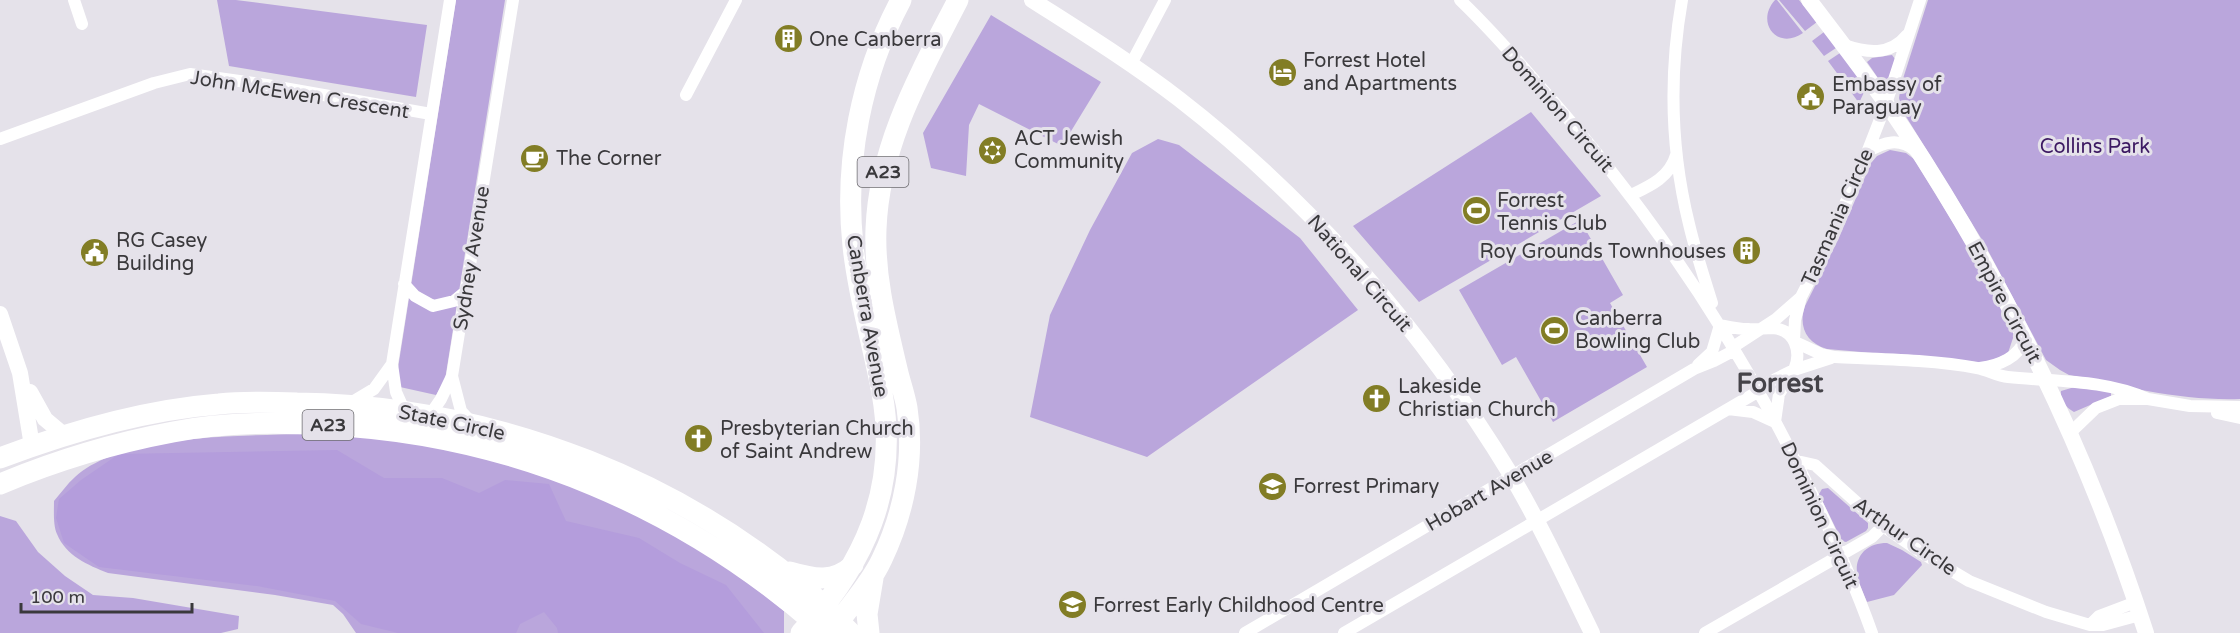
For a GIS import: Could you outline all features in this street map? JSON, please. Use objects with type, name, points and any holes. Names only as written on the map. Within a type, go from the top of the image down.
[{"type":"highway","name":"Canberra Avenue","points":[[827,626],[873,575],[885,552],[899,515],[906,484],[910,448],[906,404],[883,306],[878,274],[876,229],[880,189],[886,159],[899,119],[958,0]]},
{"type":"highway","name":"Canberra Avenue","points":[[827,626],[868,534],[879,503],[885,470],[886,439],[881,387],[857,279],[852,236],[852,178],[858,125],[867,83],[880,44],[901,4]]},
{"type":"highway","name":"State Circle","points":[[0,458],[64,435],[143,415],[222,403],[348,405],[404,411],[477,424],[525,438],[692,523],[744,542],[780,569],[827,626]]},
{"type":"highway","points":[[404,411],[416,434]]},
{"type":"highway","name":"Sydney Avenue","points":[[416,434],[430,415]]},
{"type":"highway","name":"State Circle","points":[[3,477],[37,470],[115,446],[173,432],[202,428],[302,423],[416,434],[476,446],[611,481]]},
{"type":"highway","points":[[32,446],[37,470]]},
{"type":"highway","name":"State Circle","points":[[692,523],[764,582],[827,626]]},
{"type":"highway","points":[[780,569],[819,579],[836,576],[854,565]]},
{"type":"highway","points":[[869,633],[867,614],[873,575]]},
{"type":"street","points":[[74,0],[82,24]]},
{"type":"street","points":[[404,411],[396,392],[392,364],[450,0]]},
{"type":"street","name":"Sydney Avenue","points":[[430,415],[452,376],[513,0]]},
{"type":"street","points":[[686,95],[736,0]]},
{"type":"street","name":"National Circuit","points":[[1032,0],[1131,64],[1180,100],[1277,183],[1316,222],[1425,348],[1512,477],[1592,633]]},
{"type":"street","points":[[1131,64],[1165,0]]},
{"type":"street","name":"Dominion Circuit","points":[[1460,0],[1485,24],[1577,127],[1631,195],[1690,276],[1719,322],[1797,461],[1841,555],[1872,633]]},
{"type":"street","points":[[1682,0],[1675,60],[1676,154],[1689,224],[1719,322],[1712,352],[1694,369]]},
{"type":"street","name":"Empire Circuit","points":[[1809,0],[1843,44],[1919,153],[1974,242],[2026,338],[2071,432],[2118,550],[2146,633]]},
{"type":"street","name":"Tasmania Circle","points":[[1794,342],[1801,297],[1831,236],[1867,152],[1886,104],[1920,0]]},
{"type":"street","points":[[1843,44],[1866,52],[1880,52],[1899,43],[1911,29]]},
{"type":"street","name":"John McEwen Crescent","points":[[0,139],[154,83],[190,74],[431,114]]},
{"type":"street","points":[[1867,152],[1883,143],[1898,142],[1911,146],[1919,153]]},
{"type":"street","points":[[1631,195],[1663,177],[1673,164],[1676,154]]},
{"type":"street","points":[[404,284],[415,296],[433,306],[454,301],[466,291]]},
{"type":"street","name":"Tasmania Circle","points":[[1763,328],[1801,297]]},
{"type":"street","points":[[0,314],[20,373],[42,415],[64,435]]},
{"type":"street","points":[[1719,322],[1744,329],[1781,330],[1794,342],[1821,354],[1835,357],[1979,369],[2001,376],[2088,383],[2133,393],[2148,399]]},
{"type":"street","name":"Hobart Avenue","points":[[1245,633],[1694,369],[1714,362],[1763,328]]},
{"type":"street","points":[[1979,369],[2006,361],[2019,350],[2026,338]]},
{"type":"street","points":[[1728,410],[1753,412],[1775,422],[1779,394],[1794,370],[1798,355],[1794,342]]},
{"type":"street","points":[[1344,633],[1728,410],[1758,390],[1794,370],[1835,357]]},
{"type":"street","points":[[348,405],[374,389],[392,364]]},
{"type":"street","points":[[20,373],[32,446]]},
{"type":"street","points":[[452,376],[461,411],[469,421],[477,424]]},
{"type":"street","points":[[2071,432],[2091,412],[2109,401],[2125,398],[2148,399],[2190,406],[2240,418]]},
{"type":"street","points":[[2190,406],[2240,407]]},
{"type":"street","name":"Arthur Circle","points":[[1797,461],[1815,465],[1883,526],[1922,553],[1969,580],[2089,629],[2103,625],[2138,608]]},
{"type":"street","points":[[1705,633],[1841,555],[1874,535],[1883,526]]},
{"type":"green space","points":[[217,0],[236,0],[427,25],[416,97],[229,66]]},
{"type":"green space","points":[[456,0],[505,0],[445,380],[436,395],[400,387],[398,368]]},
{"type":"green space","points":[[1775,0],[1803,33],[1794,38],[1785,39],[1772,32],[1767,17],[1769,8]]},
{"type":"green space","points":[[1779,0],[1799,0],[1817,22],[1805,31]]},
{"type":"green space","name":"Collins Park","points":[[1928,0],[2240,0],[2240,399],[2197,398],[2133,388],[2069,375],[2046,360],[1984,243],[1902,110],[1899,98],[1901,85]]},
{"type":"green space","points":[[991,15],[1101,82],[1062,146],[979,104],[969,125],[966,176],[931,168],[923,133]]},
{"type":"green space","points":[[1824,32],[1836,48],[1824,56],[1812,41]]},
{"type":"green space","points":[[1840,53],[1866,88],[1859,103],[1828,61]]},
{"type":"green space","points":[[1892,55],[1895,59],[1888,81],[1880,81],[1867,62],[1872,58]]},
{"type":"green space","name":"Forrest Tennis Club","points":[[1531,112],[1601,196],[1419,302],[1353,226]]},
{"type":"green space","points":[[1158,139],[1179,145],[1300,238],[1358,310],[1147,457],[1030,417],[1050,315],[1090,230],[1132,153]]},
{"type":"green space","points":[[1890,150],[1906,153],[1914,159],[1974,257],[2014,335],[2008,353],[1987,363],[1827,349],[1814,343],[1806,333],[1803,327],[1805,306],[1838,240],[1871,163],[1877,156]]},
{"type":"green space","name":"Canberra Bowling Club","points":[[1580,220],[1623,295],[1610,303],[1647,367],[1553,422],[1516,357],[1502,365],[1459,290]]},
{"type":"green space","points":[[2078,386],[2111,392],[2111,396],[2074,412],[2064,403],[2061,391]]},
{"type":"green space","points":[[302,434],[434,444],[496,459],[585,490],[670,532],[748,583],[784,611],[784,633],[356,633],[343,614],[333,605],[108,573],[85,563],[72,554],[57,534],[54,522],[54,501],[75,477],[96,463],[122,452],[183,440]]},
{"type":"green space","points":[[1828,488],[1868,523],[1866,531],[1846,542],[1842,541],[1819,494],[1822,489]]},
{"type":"green space","points":[[0,516],[16,521],[38,552],[65,576],[93,595],[133,598],[239,616],[238,629],[221,633],[0,633]]},
{"type":"green space","points":[[1887,543],[1902,550],[1922,565],[1894,595],[1867,602],[1859,583],[1857,563],[1867,549]]},
{"type":"shaded area","points":[[337,450],[384,478],[442,478],[479,493],[505,480],[549,484],[566,521],[639,538],[680,563],[726,585],[764,633],[558,633],[557,628],[544,612],[520,624],[516,633],[398,633],[361,624],[335,601],[257,586],[99,567],[64,543],[56,518],[59,499],[81,480],[119,454]]},
{"type":"place","name":"One Canberra","points":[[788,39]]},
{"type":"place","name":"Forrest Hotel and Apartments","points":[[1282,72]]},
{"type":"place","name":"Embassy of Paraguay","points":[[1811,96]]},
{"type":"place","name":"ACT Jewish Community","points":[[993,150]]},
{"type":"place","name":"The Corner","points":[[535,158]]},
{"type":"place","name":"Forrest Tennis Club","points":[[1476,211]]},
{"type":"place","name":"Roy Grounds Townhouses","points":[[1747,251]]},
{"type":"place","name":"RG Casey Building","points":[[95,252]]},
{"type":"place","name":"Canberra Bowling Club","points":[[1554,330]]},
{"type":"place","name":"Lakeside Christian Church","points":[[1377,398]]},
{"type":"place","name":"Presbyterian Church of Saint Andrew","points":[[699,439]]},
{"type":"place","name":"Forrest Primary","points":[[1272,486]]},
{"type":"place","name":"Forrest Early Childhood Centre","points":[[1072,605]]},
{"type":"district","name":"Forrest","points":[[1780,383]]}]
